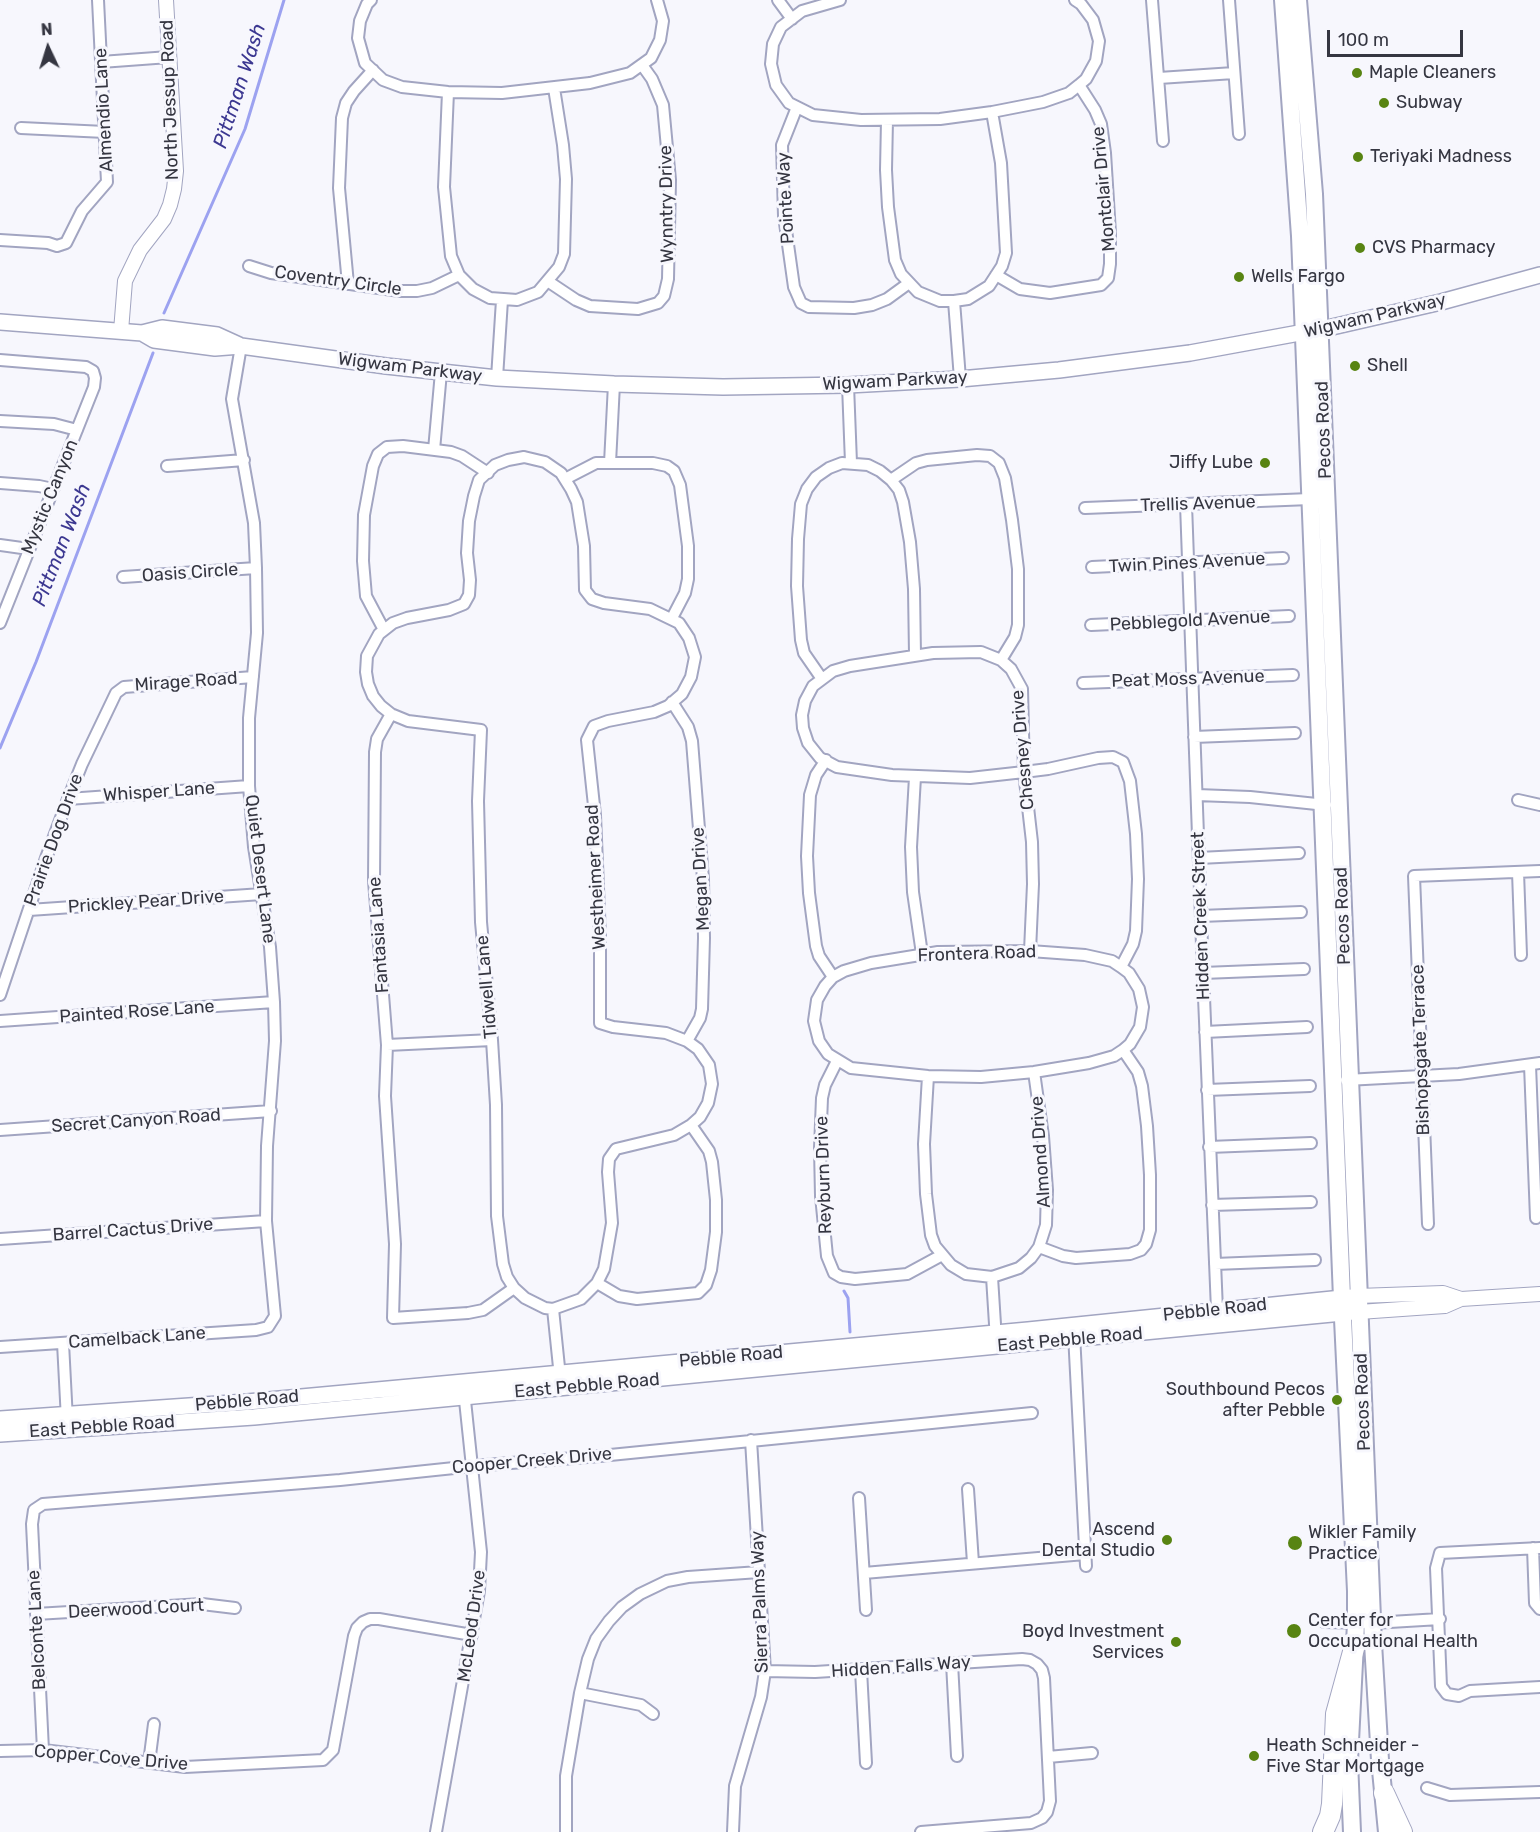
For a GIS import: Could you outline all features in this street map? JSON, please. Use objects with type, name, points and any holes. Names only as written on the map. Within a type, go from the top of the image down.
[{"type":"highway","points":[[1323,1832],[1330,1816],[1332,1803],[1336,1714],[1362,1629]]},
{"type":"highway","points":[[1384,1793],[1402,1832]]},
{"type":"main road","name":"Pecos Road","points":[[1291,1],[1297,184],[1312,331],[1362,1629],[1380,1760],[1387,1832]]},
{"type":"main road","name":"Wigwam Parkway","points":[[0,322],[142,333],[162,328],[190,331],[217,335],[241,346],[496,378],[723,387],[848,385],[960,379],[1059,370],[1179,354],[1312,331],[1441,302],[1540,275]]},
{"type":"main road","name":"Pecos Road","points":[[1312,331],[1310,499],[1320,536]]},
{"type":"main road","name":"Pebble Road","points":[[1073,1333],[1217,1310],[1349,1306]]},
{"type":"main road","name":"East Pebble Road","points":[[0,1434],[68,1422],[254,1417],[464,1390],[1073,1333],[1212,1326],[1349,1306]]},
{"type":"main road","points":[[0,1419],[68,1422]]},
{"type":"main road","points":[[1352,1832],[1349,1761],[1362,1629]]},
{"type":"street","name":"Almendio Lane","points":[[0,240],[48,243],[57,246],[66,243],[82,211],[107,182],[98,0]]},
{"type":"street","name":"North Jessup Road","points":[[121,331],[125,281],[140,250],[164,219],[174,189],[176,171],[166,0]]},
{"type":"street","points":[[371,0],[360,21],[358,38],[365,63],[383,80],[402,87],[448,92],[502,93],[590,83],[630,73],[651,58],[660,40],[663,21],[657,0]]},
{"type":"street","points":[[778,0],[792,19]]},
{"type":"street","points":[[840,0],[802,11],[781,27],[773,44],[771,64],[776,85],[789,103],[813,115],[887,120],[940,119],[992,112],[1043,102],[1068,93],[1086,79],[1096,61],[1099,41],[1093,20],[1075,0]]},
{"type":"street","points":[[1152,0],[1163,141]]},
{"type":"street","points":[[1229,0],[1239,134]]},
{"type":"street","points":[[101,62],[169,57]]},
{"type":"street","name":"Wynntry Drive","points":[[549,282],[576,300],[590,306],[638,309],[658,303],[664,296],[668,279],[670,180],[663,105],[652,79],[642,65]]},
{"type":"street","points":[[348,284],[339,188],[342,118],[346,103],[354,90],[373,70]]},
{"type":"street","points":[[1159,78],[1234,73]]},
{"type":"street","name":"Montclair Drive","points":[[996,275],[1020,289],[1050,293],[1101,285],[1108,278],[1110,233],[1105,153],[1098,117],[1079,85]]},
{"type":"street","points":[[448,92],[444,187],[450,256],[459,274],[473,290],[490,298],[517,300],[538,292],[549,282],[564,254],[566,179],[554,88]]},
{"type":"street","name":"Pointe Way","points":[[797,107],[782,145],[784,216],[794,287],[801,303],[809,307],[854,308],[872,305],[887,299],[909,283]]},
{"type":"street","points":[[887,120],[886,170],[895,260],[901,274],[918,292],[940,301],[954,301],[968,299],[989,286],[1002,266],[1006,240],[1001,163],[992,112]]},
{"type":"street","points":[[21,128],[105,132]]},
{"type":"street","name":"Coventry Circle","points":[[249,266],[271,273],[400,291],[432,288],[459,274]]},
{"type":"street","points":[[496,378],[502,300]]},
{"type":"street","points":[[954,301],[960,379]]},
{"type":"street","name":"Quiet Desert Lane","points":[[241,346],[232,399],[254,523],[256,568],[256,633],[249,718],[249,786],[254,847],[270,947],[274,1002],[275,1041],[267,1146],[266,1221],[275,1316],[272,1322]]},
{"type":"street","name":"Mystic Canyon","points":[[0,360],[75,364],[86,367],[93,371],[94,387],[3,608],[0,623]]},
{"type":"street","points":[[434,450],[441,372]]},
{"type":"street","points":[[610,463],[614,384]]},
{"type":"street","points":[[848,385],[851,463]]},
{"type":"street","points":[[0,421],[54,424],[77,430]]},
{"type":"street","points":[[384,630],[366,596],[363,561],[364,515],[373,466],[378,454],[387,447],[403,446],[451,452],[462,456],[488,473]]},
{"type":"street","points":[[826,760],[816,775],[810,795],[808,866],[816,946],[819,956],[833,977],[817,1000],[814,1021],[819,1041],[828,1054],[851,1068],[928,1076],[981,1077],[1034,1072],[1089,1063],[1114,1056],[1130,1044],[1140,1027],[1143,1007],[1139,989],[1129,973],[1121,967],[1133,944],[1136,930],[1138,879],[1130,781],[1123,762],[1113,757],[1098,758],[1024,772],[970,778],[915,777],[837,767],[826,760],[820,758],[808,743],[802,715],[805,701],[813,686],[833,671],[915,655],[981,652],[1000,660],[1015,637],[1018,624],[1018,569],[1005,478],[999,463],[990,456],[977,455],[927,460],[916,463],[891,480]]},
{"type":"street","points":[[391,714],[373,696],[368,684],[367,656],[379,634],[393,623],[449,610],[464,604],[469,595],[470,580],[467,553],[469,521],[479,480],[495,465],[524,457],[545,462],[561,473],[577,502],[584,546],[585,590],[592,599],[604,603],[650,609],[679,623],[689,638],[695,657],[692,677],[682,694],[672,702]]},
{"type":"street","points":[[167,466],[244,460]]},
{"type":"street","points":[[565,479],[596,463],[653,463],[667,466],[674,471],[680,485],[688,546],[688,579],[686,592],[672,618]]},
{"type":"street","points":[[822,679],[804,653],[801,640],[797,586],[801,504],[807,489],[816,477],[842,463],[868,465],[880,471],[899,490],[910,542],[914,589],[915,655]]},
{"type":"street","points":[[0,483],[53,489]]},
{"type":"street","name":"Trellis Avenue","points":[[1085,508],[1310,499]]},
{"type":"street","name":"Hidden Creek Street","points":[[1186,504],[1217,1310],[1212,1326]]},
{"type":"street","points":[[0,545],[29,549]]},
{"type":"street","name":"Twin Pines Avenue","points":[[1092,567],[1283,558]]},
{"type":"street","name":"Oasis Circle","points":[[123,577],[256,568]]},
{"type":"street","name":"Pebblegold Avenue","points":[[1090,625],[1289,616]]},
{"type":"street","name":"Chesney Drive","points":[[1000,660],[1011,669],[1022,689],[1024,772],[1033,884],[1030,951]]},
{"type":"street","name":"Peat Moss Avenue","points":[[1083,683],[1293,675]]},
{"type":"street","name":"Mirage Road","points":[[120,690],[124,687],[253,677]]},
{"type":"street","name":"Prairie Dog Drive","points":[[0,995],[68,799],[96,734],[116,693],[120,690]]},
{"type":"street","name":"Westheimer Road","points":[[672,702],[654,712],[594,726],[587,740],[595,826],[600,936],[600,1023],[613,1027],[666,1033],[687,1041]]},
{"type":"street","name":"Megan Drive","points":[[672,702],[688,727],[692,741],[703,879],[702,1009],[700,1018],[687,1041]]},
{"type":"street","name":"Tidwell Lane","points":[[391,714],[408,721],[481,730],[478,801],[481,922],[496,1105],[497,1216],[503,1264],[514,1288]]},
{"type":"street","name":"Fantasia Lane","points":[[391,714],[377,740],[374,882],[387,1045],[385,1096],[395,1244],[393,1318],[483,1310],[514,1288]]},
{"type":"street","points":[[1194,737],[1295,733]]},
{"type":"street","points":[[915,777],[911,847],[913,892],[922,954]]},
{"type":"street","name":"Whisper Lane","points":[[68,799],[249,786]]},
{"type":"street","points":[[1197,795],[1250,797],[1331,805]]},
{"type":"street","points":[[1518,800],[1540,805]]},
{"type":"street","points":[[1199,858],[1299,853]]},
{"type":"street","points":[[1521,955],[1518,872],[1540,871]]},
{"type":"street","name":"Bishopsgate Terrace","points":[[1428,1224],[1414,876],[1518,872]]},
{"type":"street","name":"Prickley Pear Drive","points":[[29,910],[262,894]]},
{"type":"street","points":[[1201,916],[1301,912]]},
{"type":"street","name":"Frontera Road","points":[[833,977],[844,971],[871,963],[938,952],[1030,951],[1085,955],[1112,961],[1121,967]]},
{"type":"street","points":[[1203,973],[1304,969]]},
{"type":"street","name":"Painted Rose Lane","points":[[0,1021],[274,1002]]},
{"type":"street","points":[[1205,1032],[1307,1027]]},
{"type":"street","points":[[387,1045],[492,1040]]},
{"type":"street","points":[[514,1288],[525,1298],[545,1308],[553,1309],[581,1299],[597,1283],[606,1261],[612,1222],[609,1159],[616,1149],[674,1135],[700,1117],[708,1103],[712,1084],[709,1065],[698,1049],[687,1041]]},
{"type":"street","points":[[928,1076],[924,1144],[926,1194],[931,1235],[942,1255],[951,1265],[966,1274],[992,1277],[1019,1268],[1039,1247],[1076,1258],[1130,1254],[1142,1250],[1146,1244],[1150,1230],[1147,1126],[1138,1072],[1123,1050]]},
{"type":"street","name":"Reyburn Drive","points":[[837,1061],[825,1085],[822,1098],[820,1148],[821,1196],[827,1257],[834,1273],[841,1277],[855,1279],[907,1274],[942,1255]]},
{"type":"street","points":[[1342,1080],[1459,1074],[1535,1064],[1536,1218]]},
{"type":"street","name":"Almond Drive","points":[[1034,1072],[1043,1136],[1047,1190],[1046,1225],[1039,1247]]},
{"type":"street","points":[[1207,1090],[1310,1086]]},
{"type":"street","name":"Secret Canyon Road","points":[[0,1130],[271,1111]]},
{"type":"street","points":[[597,1283],[619,1296],[637,1299],[698,1293],[706,1285],[711,1270],[716,1232],[716,1200],[709,1151],[691,1125]]},
{"type":"street","points":[[1209,1147],[1311,1143]]},
{"type":"street","points":[[1212,1205],[1311,1202]]},
{"type":"street","name":"Barrel Cactus Drive","points":[[0,1239],[266,1221]]},
{"type":"street","points":[[1215,1264],[1315,1260]]},
{"type":"street","points":[[992,1277],[996,1340]]},
{"type":"street","name":"Pebble Road","points":[[1349,1306],[1443,1293],[1461,1299],[1540,1294]]},
{"type":"street","points":[[553,1309],[561,1381]]},
{"type":"street","name":"Camelback Lane","points":[[0,1347],[256,1330],[268,1327],[272,1322]]},
{"type":"street","points":[[1073,1333],[1086,1566]]},
{"type":"street","points":[[63,1343],[68,1422]]},
{"type":"street","name":"McLeod Drive","points":[[436,1832],[479,1590],[481,1552],[464,1390]]},
{"type":"street","name":"Cooper Creek Drive","points":[[34,1510],[51,1502],[258,1488],[1032,1413]]},
{"type":"street","name":"Sierra Palms Way","points":[[733,1832],[735,1786],[761,1697],[765,1671],[752,1440]]},
{"type":"street","points":[[968,1489],[973,1563]]},
{"type":"street","points":[[859,1498],[866,1610]]},
{"type":"street","name":"Belconte Lane","points":[[34,1510],[32,1524],[43,1750]]},
{"type":"street","points":[[1540,1609],[1536,1603],[1536,1548],[1440,1553],[1436,1568],[1442,1686],[1447,1694],[1459,1696],[1470,1691],[1540,1688]]},
{"type":"street","points":[[864,1573],[1086,1554]]},
{"type":"street","points":[[566,1832],[566,1776],[580,1693],[588,1659],[596,1639],[609,1621],[622,1607],[640,1594],[667,1581],[688,1577],[759,1572]]},
{"type":"street","name":"Deerwood Court","points":[[36,1614],[202,1604],[235,1608]]},
{"type":"street","name":"Copper Cove Drive","points":[[0,1751],[43,1750],[185,1767],[323,1760],[333,1750],[354,1636],[357,1628],[363,1622],[379,1619],[472,1635]]},
{"type":"street","points":[[1324,1622],[1362,1629],[1440,1619]]},
{"type":"street","name":"Hidden Falls Way","points":[[765,1671],[815,1672],[1030,1660],[1042,1670],[1044,1678],[1048,1757]]},
{"type":"street","points":[[952,1663],[957,1756]]},
{"type":"street","points":[[861,1670],[866,1763]]},
{"type":"street","points":[[580,1693],[641,1705],[653,1714]]},
{"type":"street","points":[[149,1763],[154,1724]]},
{"type":"street","points":[[921,1832],[1031,1823],[1042,1818],[1047,1812],[1050,1801],[1048,1757],[1092,1753]]},
{"type":"street","points":[[1427,1788],[1450,1795],[1540,1792]]},
{"type":"waterway","name":"Pittman Wash","points":[[164,313],[245,129],[284,0]]},
{"type":"waterway","name":"Pittman Wash","points":[[0,748],[36,662],[153,353]]},
{"type":"waterway","points":[[844,1291],[848,1298],[850,1332]]},
{"type":"place","name":"Maple Cleaners","points":[[1357,73]]},
{"type":"place","name":"Subway","points":[[1384,103]]},
{"type":"place","name":"Teriyaki Madness","points":[[1358,157]]},
{"type":"place","name":"CVS Pharmacy","points":[[1360,248]]},
{"type":"place","name":"Wells Fargo","points":[[1239,277]]},
{"type":"place","name":"Shell","points":[[1355,366]]},
{"type":"place","name":"Jiffy Lube","points":[[1265,463]]},
{"type":"place","name":"Southbound Pecos after Pebble","points":[[1337,1400]]},
{"type":"place","name":"Ascend Dental Studio","points":[[1167,1540]]},
{"type":"place","name":"Wikler Family Practice","points":[[1295,1543]]},
{"type":"place","name":"Center for Occupational Health","points":[[1294,1631]]},
{"type":"place","name":"Boyd Investment Services","points":[[1176,1642]]},
{"type":"place","name":"Heath Schneider - Five Star Mortgage","points":[[1254,1756]]}]
